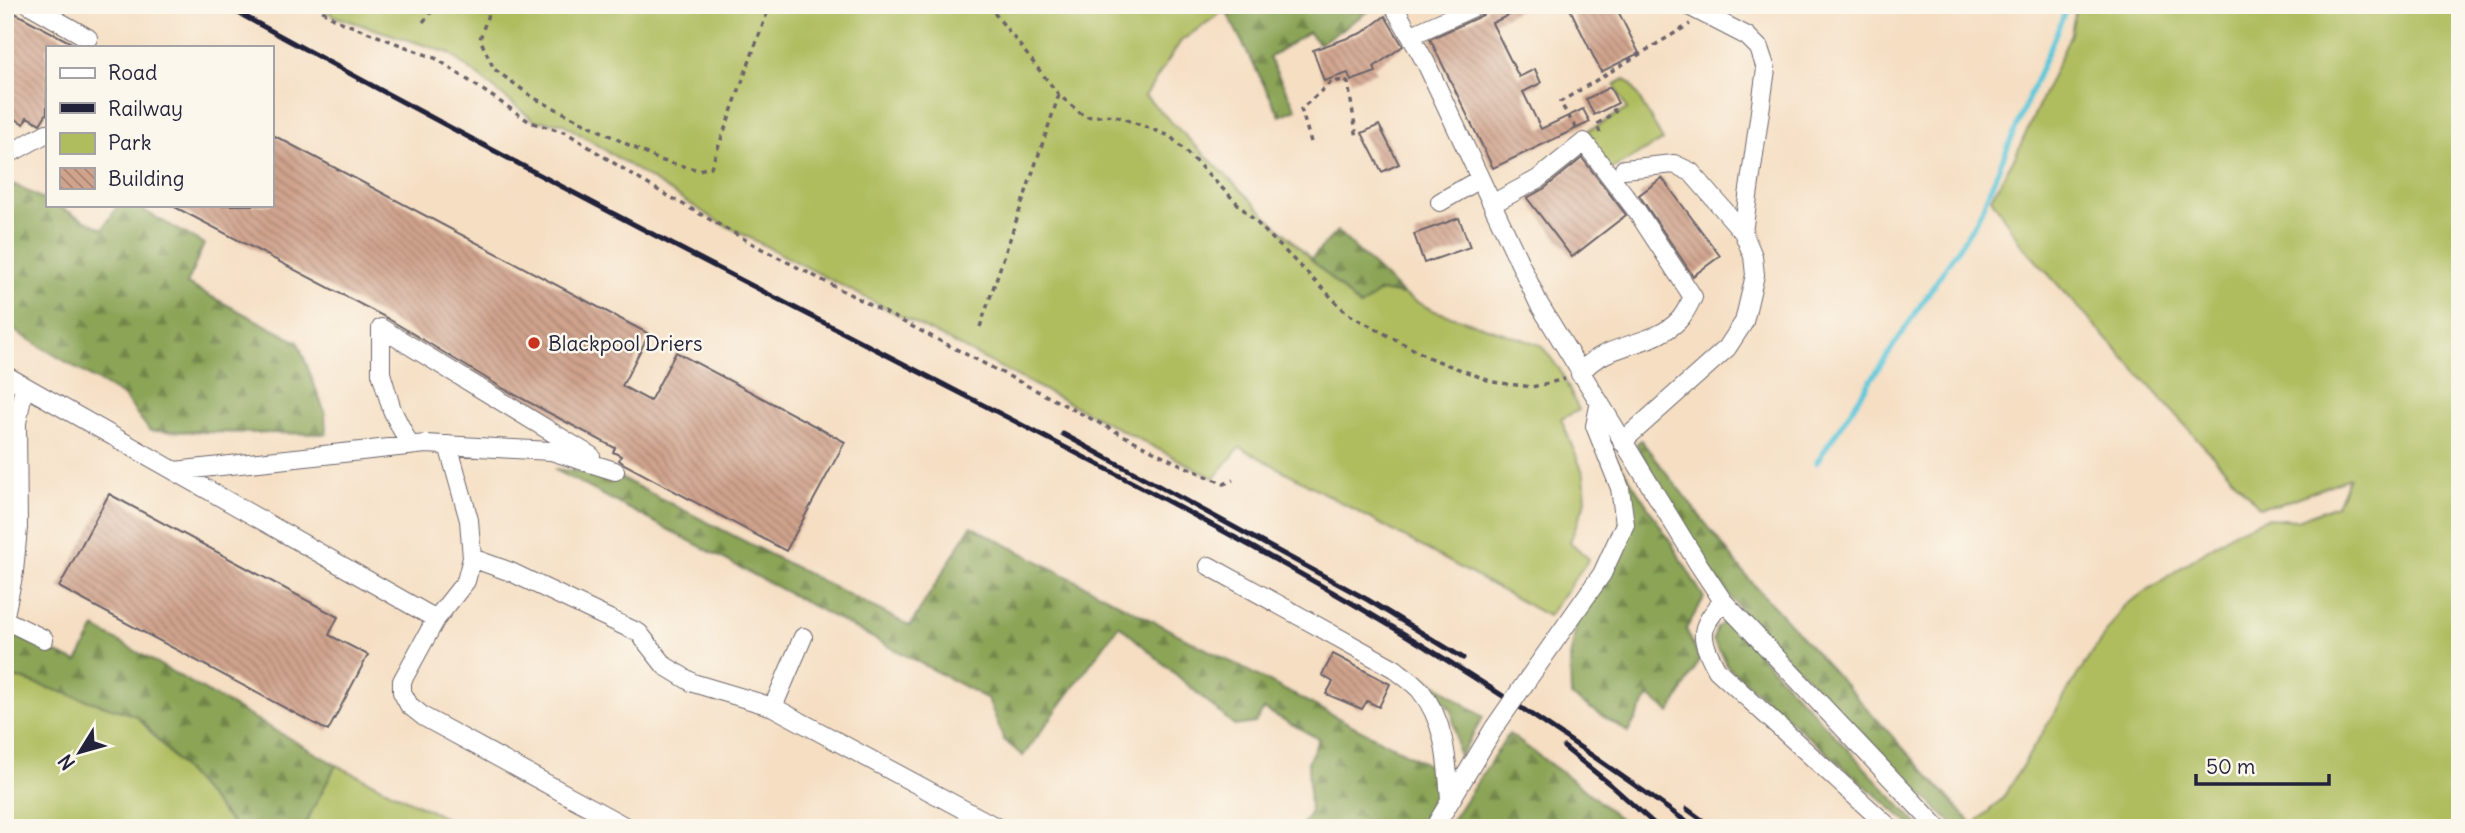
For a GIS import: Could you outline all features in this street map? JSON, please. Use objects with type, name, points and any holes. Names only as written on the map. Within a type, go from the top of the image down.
[{"type":"street","points":[[30,5],[88,38]]},
{"type":"street","points":[[1393,5],[1412,35],[1539,304],[1622,442],[1723,601],[1938,828]]},
{"type":"street","points":[[1412,35],[1478,5]]},
{"type":"street","points":[[1687,5],[1747,36],[1759,48],[1766,69],[1743,233]]},
{"type":"street","points":[[5,156],[46,135]]},
{"type":"street","points":[[1492,204],[1538,179],[1584,142],[1636,210],[1693,297],[1680,320],[1659,335],[1587,363],[1580,374]]},
{"type":"street","points":[[1622,442],[1727,348],[1744,322],[1755,275],[1753,256],[1743,233],[1691,172],[1674,164],[1624,169]]},
{"type":"street","points":[[1440,202],[1480,179]]},
{"type":"street","points":[[175,471],[410,446],[448,445],[551,451],[615,471],[381,328],[381,373],[392,411],[410,446]]},
{"type":"street","points":[[5,375],[436,618]]},
{"type":"street","points":[[24,386],[17,423],[18,528],[14,572],[5,617],[44,639]]},
{"type":"street","points":[[1434,828],[1494,727],[1602,574],[1625,524],[1620,488],[1595,426],[1600,406]]},
{"type":"street","points":[[448,445],[470,520],[472,558],[466,581],[436,618],[402,681],[402,692],[409,705],[424,717],[628,828]]},
{"type":"street","points":[[472,558],[511,572],[639,633],[665,666],[693,682],[773,707],[998,828]]},
{"type":"street","points":[[1209,566],[1395,668],[1420,690],[1438,718],[1447,756],[1450,800]]},
{"type":"street","points":[[1723,601],[1708,618],[1703,631],[1706,650],[1717,670],[1890,828]]},
{"type":"street","points":[[773,707],[803,637]]},
{"type":"path","points":[[314,5],[336,20],[437,59],[530,122],[566,133],[705,217],[894,319],[1175,463],[1224,484],[1233,480]]},
{"type":"path","points":[[423,22],[437,5]]},
{"type":"path","points":[[491,5],[480,39],[494,69],[534,98],[659,160],[699,170],[711,167],[770,5]]},
{"type":"path","points":[[988,5],[1059,95],[1085,117],[1114,115],[1170,136],[1348,314],[1430,358],[1493,382],[1532,387],[1580,374]]},
{"type":"path","points":[[1584,142],[1560,102],[1705,15]]},
{"type":"path","points":[[1311,142],[1301,109],[1331,82],[1344,80],[1348,83],[1357,138]]},
{"type":"path","points":[[981,327],[1059,95]]},
{"type":"path","points":[[1603,141],[1597,124],[1615,112],[1612,107]]},
{"type":"green space","points":[[318,5],[1232,5],[1181,41],[1145,96],[1360,307],[1380,291],[1404,295],[1432,310],[1541,345],[1560,370],[1579,410],[1561,419],[1584,475],[1586,500],[1570,542],[1589,559],[1548,616],[1240,447],[1214,478],[717,221],[562,123],[535,121],[449,53],[334,16]]},
{"type":"green space","points":[[1232,5],[1378,5],[1319,44],[1308,32],[1269,58],[1296,109],[1280,116],[1226,11]]},
{"type":"green space","points":[[2076,5],[2460,5],[2460,828],[1976,828],[1973,825],[2002,799],[2080,671],[2124,606],[2234,532],[2267,518],[2297,520],[2337,505],[2349,478],[2280,504],[2259,507],[2021,244],[1991,198],[2016,155],[2071,34]]},
{"type":"green space","points":[[1625,79],[1631,84],[1663,140],[1610,170],[1588,131],[1627,109],[1614,85]]},
{"type":"green space","points":[[5,180],[46,200],[46,206],[57,206],[103,229],[117,206],[136,206],[204,244],[187,284],[298,342],[325,413],[326,434],[150,431],[124,397],[5,325]]},
{"type":"green space","points":[[1337,231],[1404,295],[1380,291],[1360,307],[1311,259]]},
{"type":"green space","points":[[1641,440],[1748,578],[1976,828],[1957,828],[1944,816],[1741,611],[1700,556],[1636,444]]},
{"type":"green space","points":[[1614,455],[1704,598],[1686,629],[1700,660],[1670,713],[1649,696],[1628,732],[1571,696],[1570,658],[1577,621],[1628,542],[1632,511]]},
{"type":"green space","points":[[554,469],[617,476],[910,626],[971,526],[1430,766],[1438,803],[1422,828],[1301,828],[1310,813],[1308,762],[1319,739],[1264,709],[1255,723],[1235,726],[1119,625],[1023,756],[1004,740],[988,699]]},
{"type":"green space","points":[[1727,620],[1921,828],[1914,828],[1728,667],[1713,640],[1717,627]]},
{"type":"green space","points":[[95,628],[336,765],[303,828],[236,828],[137,716],[5,674],[5,649],[10,633],[77,662]]},
{"type":"green space","points":[[5,674],[137,716],[236,828],[5,828]]},
{"type":"green space","points":[[1421,674],[1483,717],[1459,758],[1452,711]]},
{"type":"green space","points":[[1509,734],[1579,785],[1631,828],[1447,828]]},
{"type":"green space","points":[[336,765],[466,828],[303,828]]},
{"type":"building","points":[[1489,5],[1530,5],[1492,23],[1519,77],[1535,69],[1541,83],[1523,92],[1541,129],[1583,109],[1590,122],[1493,168],[1430,39],[1483,15]]},
{"type":"building","points":[[1568,5],[1615,5],[1639,53],[1601,72]]},
{"type":"building","points":[[11,11],[77,46],[46,46],[46,115],[40,124],[27,117],[24,124],[5,113],[5,21]]},
{"type":"building","points":[[1385,16],[1403,46],[1374,67],[1376,72],[1351,81],[1348,73],[1324,81],[1313,50],[1362,33]]},
{"type":"building","points":[[1610,87],[1618,103],[1594,115],[1586,99]]},
{"type":"building","points":[[1379,125],[1399,164],[1382,172],[1362,133]]},
{"type":"building","name":"Blackpool Driers","points":[[273,135],[649,334],[622,386],[650,401],[676,352],[845,442],[786,551],[624,464],[619,460],[621,456],[613,452],[615,448],[504,389],[387,318],[173,206],[273,206]]},
{"type":"building","points":[[1582,158],[1626,215],[1572,257],[1527,198],[1545,188]]},
{"type":"building","points":[[1662,178],[1720,256],[1693,276],[1639,195]]},
{"type":"building","points":[[1459,218],[1470,247],[1424,263],[1414,234]]},
{"type":"building","points":[[109,494],[338,617],[329,635],[368,655],[328,731],[59,587]]},
{"type":"building","points":[[1333,654],[1390,684],[1379,707],[1367,701],[1362,709],[1326,694],[1333,682],[1322,675]]},
{"type":"waterway","points":[[1816,463],[1977,220],[2068,5]]},
{"type":"railway","points":[[224,5],[534,172],[1235,537],[1405,634],[1489,687],[1695,828]]},
{"type":"railway","points":[[1063,434],[1368,600],[1463,658]]},
{"type":"railway","points":[[1564,747],[1659,828]]},
{"type":"railway","points":[[1687,809],[1713,828]]},
{"type":"place","name":"Blackpool Driers","points":[[534,343]]}]
